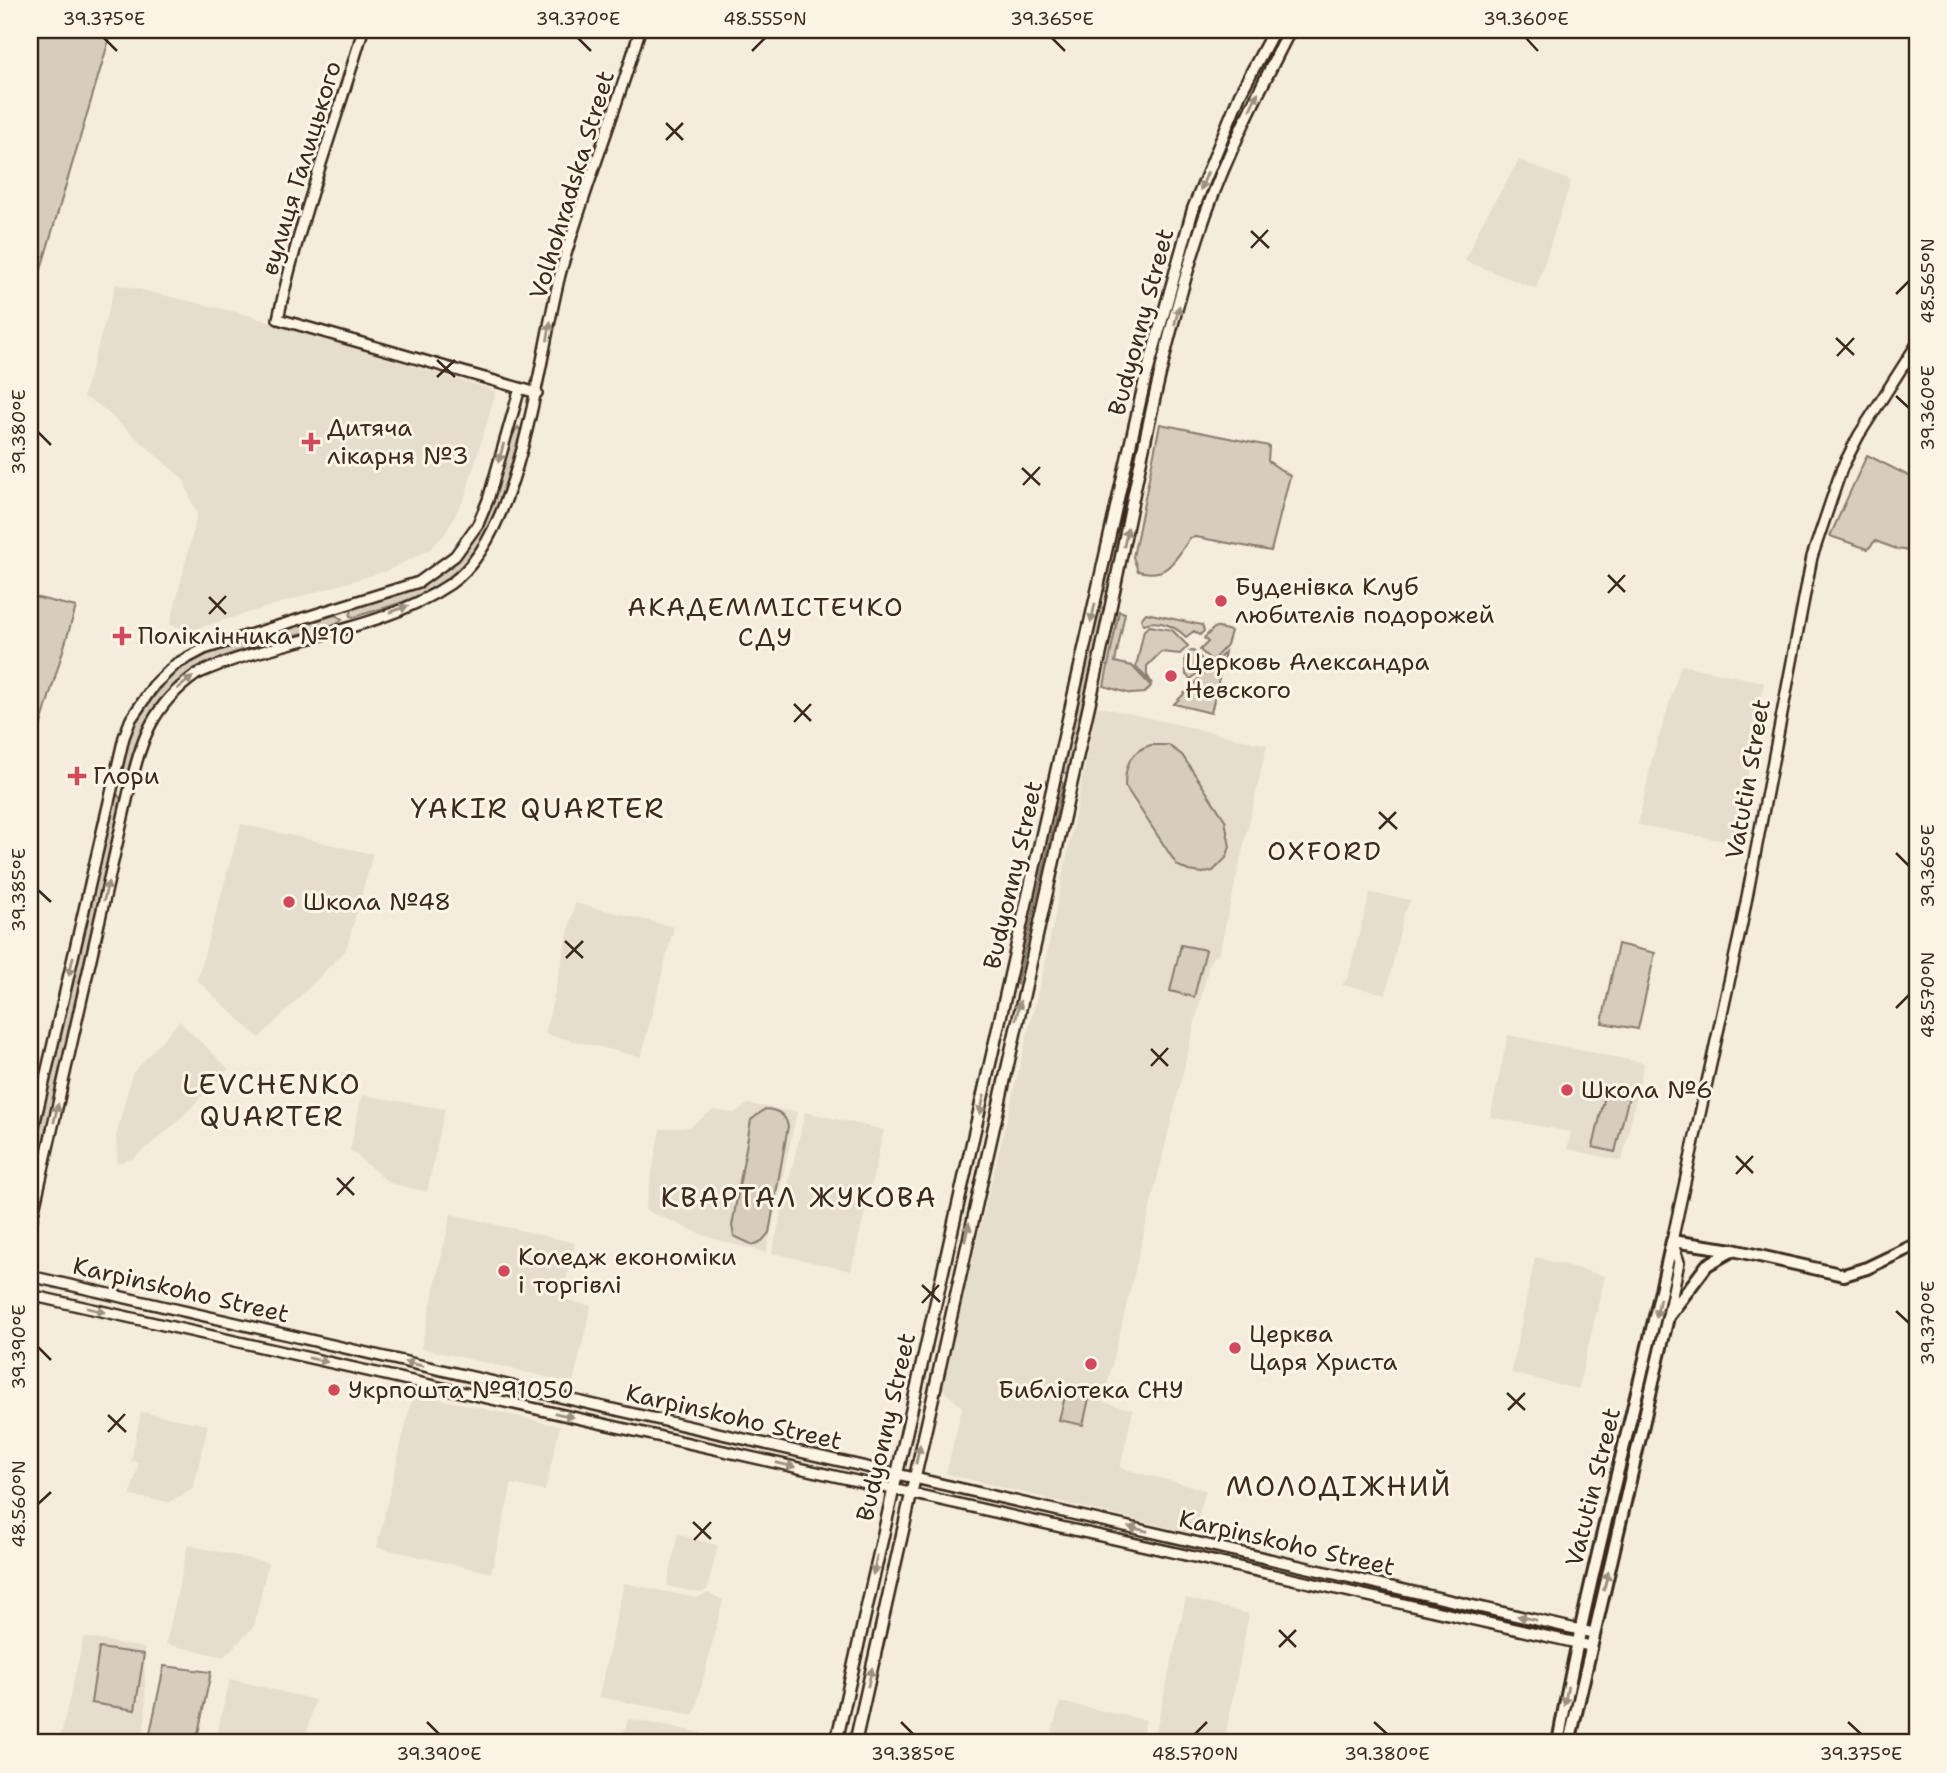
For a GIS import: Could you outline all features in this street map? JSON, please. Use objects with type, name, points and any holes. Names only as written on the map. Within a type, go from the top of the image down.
[{"type":"main road","name":"Budyonny Street","points":[[836,1743],[895,1474],[1057,776],[1105,551],[1174,269],[1193,208],[1240,94],[1274,30]]},
{"type":"main road","name":"Budyonny Street","points":[[855,1743],[1158,390],[1188,271],[1224,167],[1290,30]]},
{"type":"main road","points":[[1057,776],[1072,780]]},
{"type":"main road","points":[[1672,1241],[1733,1250],[1843,1275],[1867,1268],[1917,1244]]},
{"type":"main road","name":"Vatutin Street","points":[[1558,1743],[1576,1643],[1657,1314],[1672,1241]]},
{"type":"main road","points":[[1668,1317],[1707,1265],[1733,1250]]},
{"type":"main road","name":"Vatutin Street","points":[[1569,1743],[1668,1317]]},
{"type":"street","name":"вулиця Галицького","points":[[363,30],[326,155],[304,214],[278,319],[520,387]]},
{"type":"street","name":"Volhohradska Street","points":[[30,1227],[129,791],[149,724],[179,687],[197,674],[404,608],[453,582],[478,555],[500,518],[537,393],[562,270],[640,30]]},
{"type":"street","name":"Vatutin Street","points":[[1668,1317],[1679,1262],[1672,1241],[1748,897],[1773,751],[1812,556],[1842,468],[1858,435],[1917,344]]},
{"type":"street","points":[[30,1143],[124,737],[142,700],[172,668],[204,649],[419,582],[455,556],[478,524],[488,500],[520,387],[537,393]]},
{"type":"street","name":"Karpinskoho Street","points":[[30,1276],[1593,1633]]},
{"type":"street","name":"Karpinskoho Street","points":[[30,1295],[1590,1646]]},
{"type":"shaded area","points":[[30,30],[112,30],[30,306]]},
{"type":"shaded area","points":[[1278,30],[1284,30],[1248,102],[1242,99]]},
{"type":"shaded area","points":[[1241,102],[1247,105],[1231,140],[1156,367],[1195,214]]},
{"type":"shaded area","points":[[1519,160],[1571,181],[1536,289],[1465,261],[1480,226]]},
{"type":"shaded area","name":"Дитяча лікарня №3","points":[[116,284],[244,314],[496,391],[465,497],[445,534],[430,549],[389,570],[192,630],[170,625],[197,515],[183,479],[99,405],[83,397]]},
{"type":"shaded area","points":[[1148,402],[1150,406],[1108,592],[1102,590],[1144,404]]},
{"type":"shaded area","points":[[1160,424],[1269,446],[1268,461],[1290,476],[1271,551],[1196,537],[1190,538],[1175,560],[1164,570],[1148,573],[1138,571],[1133,557]]},
{"type":"shaded area","points":[[518,427],[521,432],[498,504],[477,548],[462,566],[443,582],[420,595],[354,617],[350,616],[352,609],[426,582],[460,557],[485,517],[507,448]]},
{"type":"shaded area","points":[[1867,455],[1917,480],[1917,552],[1897,549],[1875,541],[1868,549],[1830,536]]},
{"type":"shaded area","points":[[30,596],[76,607],[30,761]]},
{"type":"shaded area","points":[[1098,608],[1104,609],[1069,771],[1066,774],[1062,770]]},
{"type":"shaded area","points":[[1119,611],[1125,613],[1115,662],[1132,666],[1151,686],[1145,693],[1131,694],[1104,686]]},
{"type":"shaded area","points":[[1146,613],[1202,625],[1204,631],[1200,635],[1194,631],[1186,637],[1166,624],[1143,624],[1141,619]]},
{"type":"shaded area","points":[[335,615],[342,619],[338,623],[233,653],[204,665],[179,682],[158,704],[140,735],[127,775],[120,774],[125,749],[139,713],[177,670],[208,654]]},
{"type":"shaded area","points":[[1150,626],[1172,630],[1188,646],[1180,654],[1161,652],[1147,666],[1147,675],[1152,684],[1136,667],[1144,630]]},
{"type":"shaded area","points":[[1215,627],[1231,631],[1227,645],[1212,661],[1200,650],[1208,642],[1204,638]]},
{"type":"shaded area","points":[[1192,650],[1207,664],[1191,679],[1186,675],[1185,657]]},
{"type":"shaded area","points":[[1225,652],[1211,713],[1174,704]]},
{"type":"shaded area","points":[[1681,665],[1764,682],[1736,843],[1638,825],[1651,763]]},
{"type":"shaded area","points":[[1097,706],[1267,745],[1219,953],[1210,961],[1103,1402],[1133,1410],[1120,1468],[1206,1490],[1194,1534],[946,1474],[962,1407],[941,1388],[1046,959]]},
{"type":"shaded area","points":[[1151,745],[1168,745],[1182,755],[1225,820],[1230,847],[1226,858],[1213,871],[1188,871],[1177,865],[1125,786],[1130,760],[1138,751]]},
{"type":"shaded area","points":[[1062,782],[1017,984],[1014,981],[1059,783]]},
{"type":"shaded area","points":[[118,795],[121,800],[30,1206],[30,1167],[114,798]]},
{"type":"shaded area","name":"Школа №48","points":[[241,824],[373,854],[346,950],[259,1038],[197,980]]},
{"type":"shaded area","points":[[1370,893],[1411,900],[1404,913],[1386,994],[1342,985],[1348,977]]},
{"type":"shaded area","points":[[575,903],[674,927],[641,1057],[545,1034]]},
{"type":"shaded area","points":[[1618,944],[1655,953],[1638,1029],[1602,1023]]},
{"type":"shaded area","points":[[1181,945],[1206,950],[1194,997],[1170,991]]},
{"type":"shaded area","points":[[179,1021],[229,1069],[174,1125],[134,1158],[117,1163],[116,1136],[132,1074]]},
{"type":"shaded area","name":"Школа №6","points":[[1508,1035],[1644,1063],[1622,1161],[1567,1149],[1571,1132],[1490,1117]]},
{"type":"shaded area","points":[[1607,1087],[1630,1092],[1615,1152],[1593,1147]]},
{"type":"shaded area","points":[[362,1095],[445,1109],[427,1192],[389,1183],[350,1150]]},
{"type":"shaded area","points":[[748,1104],[797,1112],[766,1253],[711,1238],[645,1210],[660,1129],[690,1127],[713,1110],[734,1113]]},
{"type":"shaded area","points":[[765,1109],[780,1113],[788,1126],[769,1233],[762,1241],[753,1245],[734,1236],[732,1226],[751,1120]]},
{"type":"shaded area","points":[[805,1112],[884,1130],[851,1271],[772,1253]]},
{"type":"shaded area","name":"Коледж економіки і торгівлі","points":[[451,1214],[575,1243],[562,1299],[591,1306],[573,1383],[421,1348]]},
{"type":"shaded area","points":[[1535,1257],[1605,1276],[1578,1389],[1511,1373]]},
{"type":"shaded area","points":[[1067,1389],[1090,1394],[1083,1425],[1059,1420]]},
{"type":"shaded area","points":[[413,1393],[560,1426],[545,1491],[512,1484],[491,1573],[377,1547]]},
{"type":"shaded area","points":[[141,1412],[208,1425],[193,1489],[169,1502],[130,1496],[139,1462],[131,1461]]},
{"type":"shaded area","points":[[678,1534],[718,1546],[707,1590],[699,1593],[667,1586]]},
{"type":"shaded area","points":[[188,1545],[268,1563],[254,1626],[224,1657],[166,1644]]},
{"type":"shaded area","points":[[624,1583],[696,1598],[708,1593],[723,1600],[694,1715],[599,1697]]},
{"type":"shaded area","points":[[1186,1598],[1249,1614],[1224,1743],[1157,1743],[1154,1739]]},
{"type":"shaded area","points":[[84,1637],[144,1648],[146,1714],[141,1743],[59,1743]]},
{"type":"shaded area","points":[[99,1648],[144,1654],[135,1710],[91,1703]]},
{"type":"shaded area","points":[[164,1666],[211,1672],[196,1743],[148,1743]]},
{"type":"shaded area","points":[[230,1679],[315,1700],[304,1743],[214,1743]]},
{"type":"shaded area","points":[[1060,1702],[1146,1720],[1140,1743],[1049,1743]]},
{"type":"shaded area","points":[[628,1719],[702,1733],[700,1743],[621,1743]]},
{"type":"place","name":"Дитяча лікарня №3","points":[[311,442]]},
{"type":"place","name":"Буденівка Клуб любителів подорожей","points":[[1221,601]]},
{"type":"place","name":"Поліклінника №10","points":[[122,636]]},
{"type":"place","name":"Церковь Александра Невского","points":[[1171,676]]},
{"type":"place","name":"Глори","points":[[77,776]]},
{"type":"place","name":"Школа №48","points":[[289,902]]},
{"type":"place","name":"Школа №6","points":[[1567,1090]]},
{"type":"place","name":"Коледж економіки і торгівлі","points":[[504,1271]]},
{"type":"place","name":"Церква Царя Христа","points":[[1235,1348]]},
{"type":"place","name":"Библіотека СНУ","points":[[1091,1364]]},
{"type":"place","name":"Укрпошта №91050","points":[[334,1390]]},
{"type":"district","name":"АКАДЕММІСТЕЧКО СДУ","points":[[766,622]]},
{"type":"district","name":"YAKIR QUARTER","points":[[538,808]]},
{"type":"district","name":"OXFORD","points":[[1325,851]]},
{"type":"district","name":"LEVCHENKO QUARTER","points":[[272,1100]]},
{"type":"district","name":"КВАРТАЛ ЖУКОВА","points":[[799,1197]]},
{"type":"district","name":"МОЛОДІЖНИЙ","points":[[1339,1486]]}]
